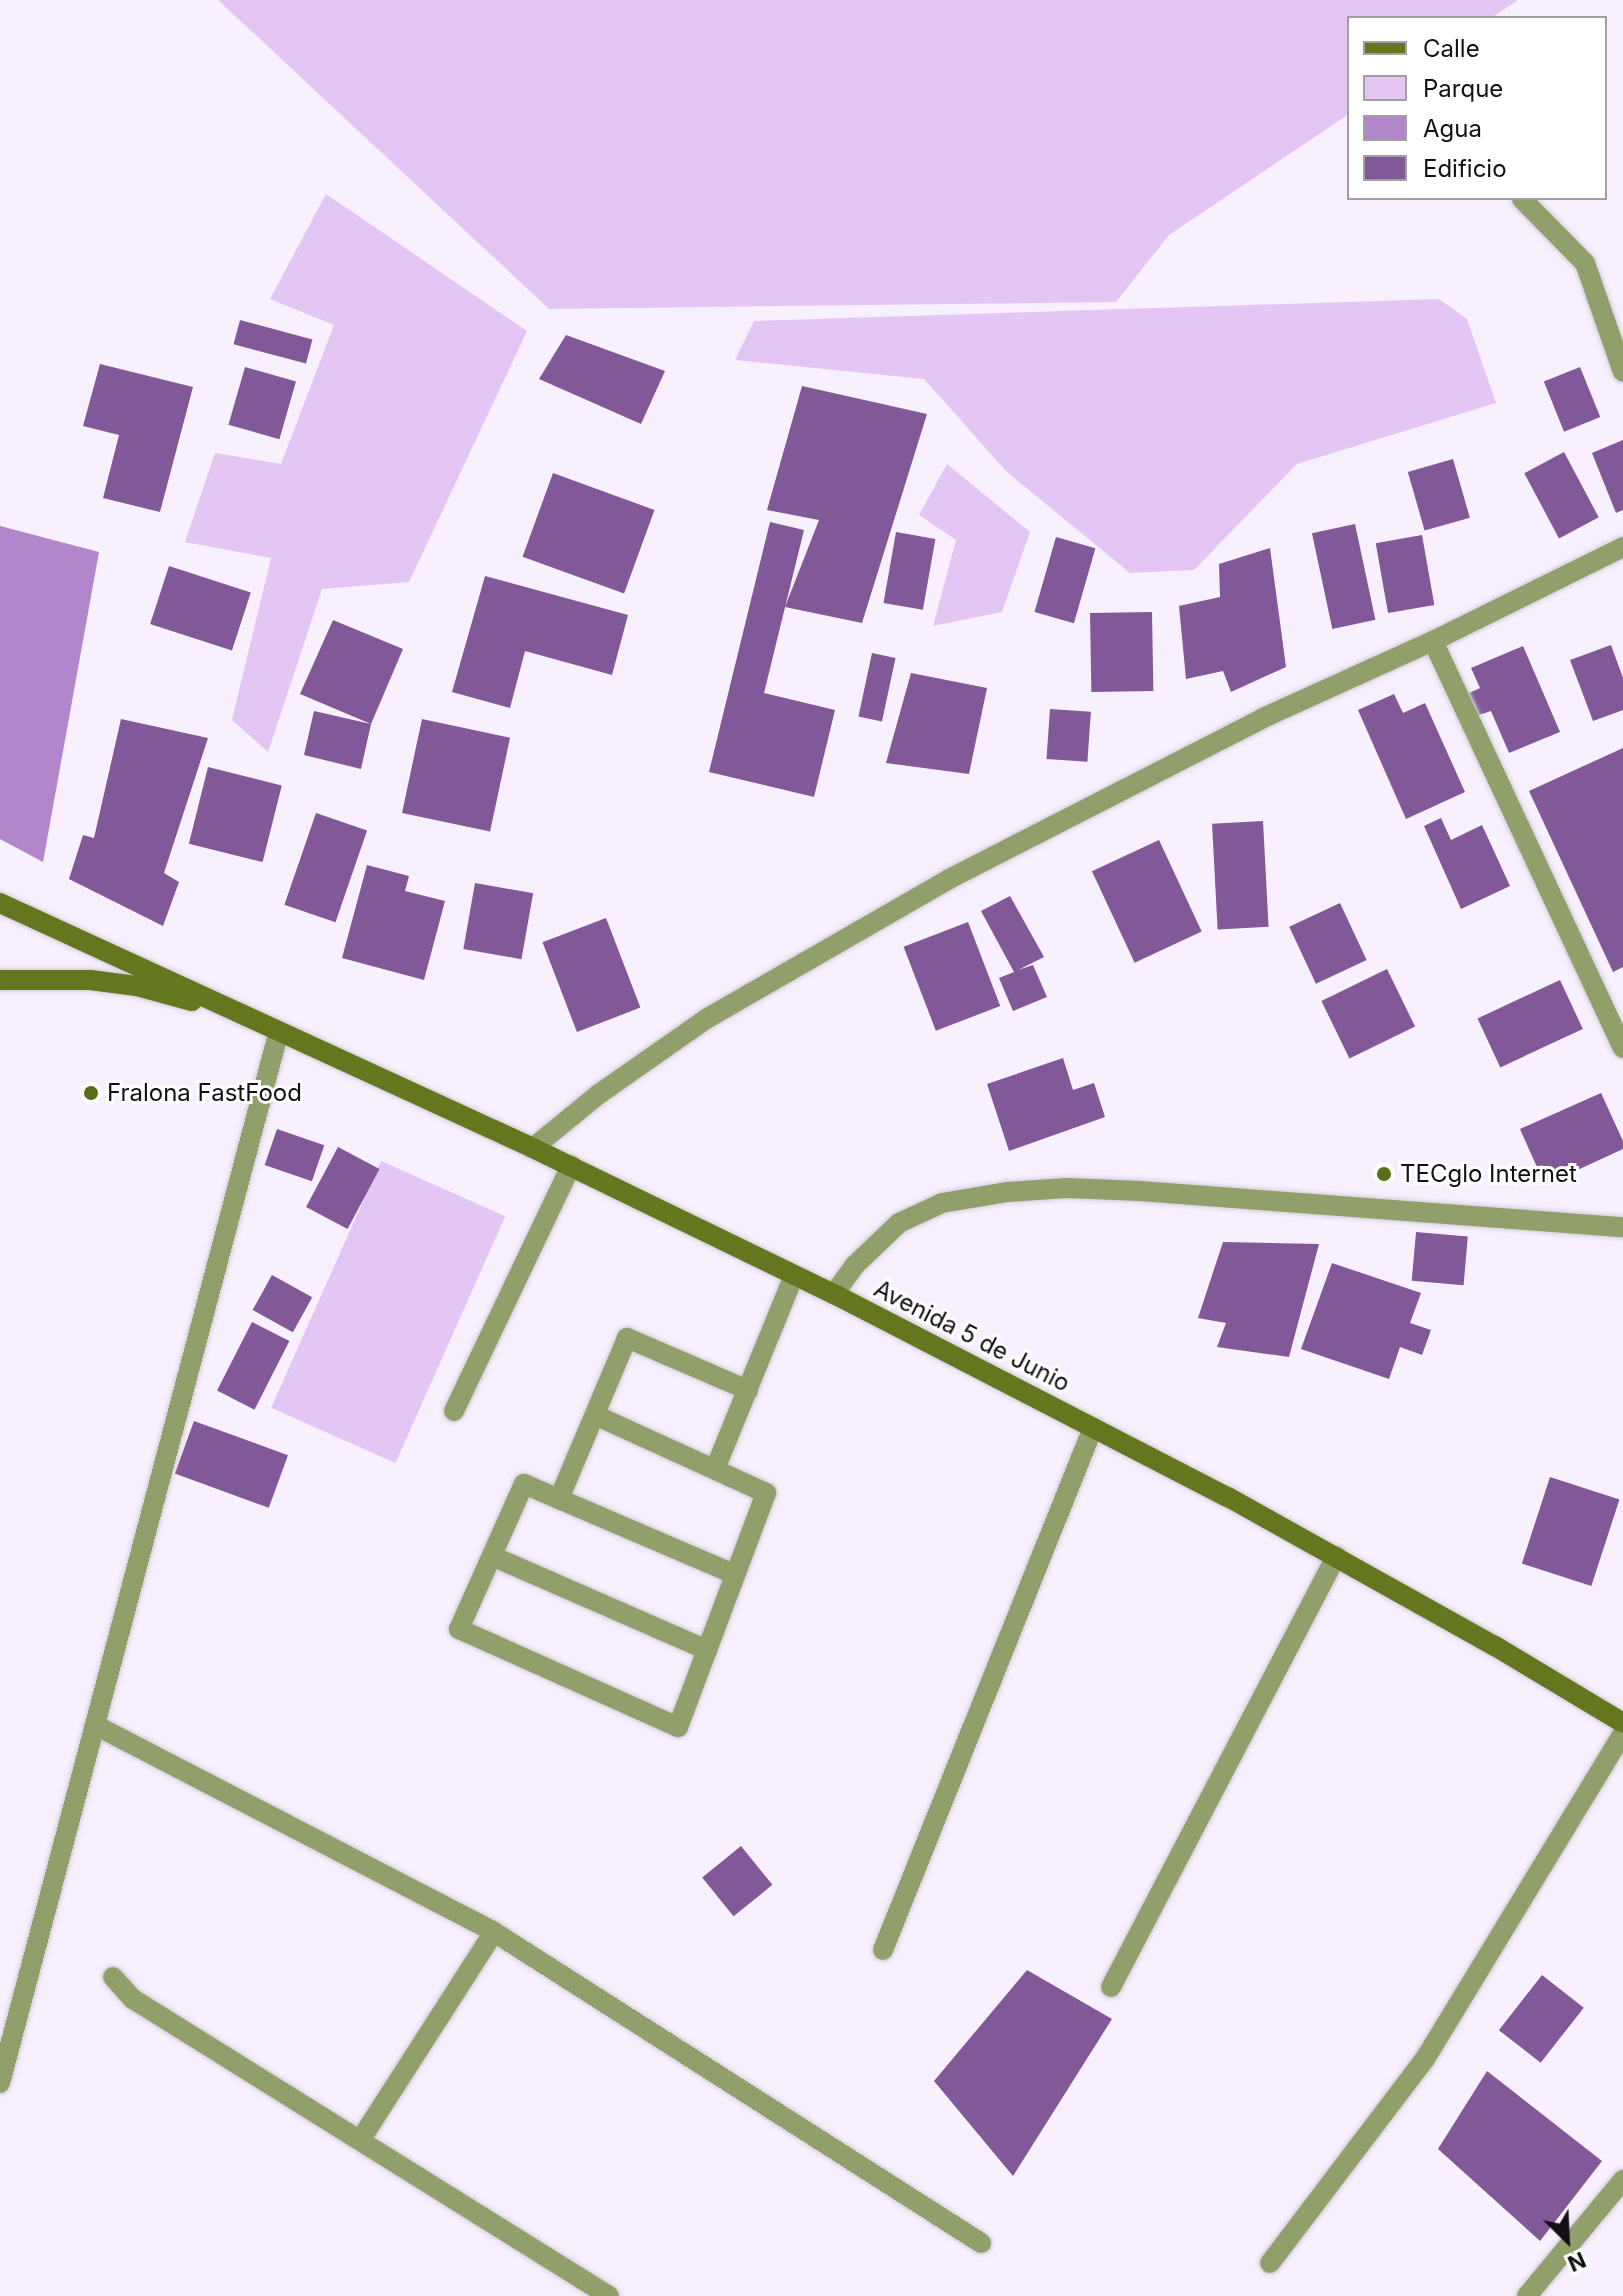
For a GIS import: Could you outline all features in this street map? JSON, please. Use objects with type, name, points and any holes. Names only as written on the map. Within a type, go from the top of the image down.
[{"type":"main road","points":[[0,903],[279,1031]]},
{"type":"main road","points":[[0,980],[54,979],[137,986],[279,1031]]},
{"type":"main road","name":"Avenida 5 de Junio","points":[[279,1031],[571,1166],[834,1294],[1336,1556],[1623,1723]]},
{"type":"street","points":[[1523,200],[1585,263],[1623,372]]},
{"type":"street","points":[[533,1148],[599,1094],[706,1019],[935,887],[1095,801],[1623,547]]},
{"type":"street","points":[[1433,641],[1623,1048]]},
{"type":"street","points":[[0,2083],[279,1031]]},
{"type":"street","points":[[454,1411],[571,1166]]},
{"type":"street","points":[[834,1294],[854,1266],[899,1223],[942,1203],[1008,1192],[1067,1188],[1140,1191],[1623,1227]]},
{"type":"street","points":[[715,1469],[794,1275]]},
{"type":"street","points":[[559,1499],[627,1338],[748,1390]]},
{"type":"street","points":[[595,1415],[766,1493],[678,1727],[459,1629],[524,1484],[734,1574]]},
{"type":"street","points":[[883,1950],[1093,1428]]},
{"type":"street","points":[[492,1556],[707,1650]]},
{"type":"street","points":[[1111,1987],[1336,1556]]},
{"type":"street","points":[[95,1725],[494,1932],[981,2243]]},
{"type":"street","points":[[1270,2263],[1425,2059],[1623,1733]]},
{"type":"street","points":[[361,2139],[494,1932]]},
{"type":"street","points":[[113,1977],[133,1999],[609,2296]]},
{"type":"street","points":[[1527,2296],[1623,2180]]},
{"type":"green space","points":[[218,0],[1517,1],[1494,16],[1347,16],[1347,115],[1169,235],[1116,302],[549,309]]},
{"type":"green space","points":[[326,194],[527,331],[409,582],[322,589],[268,752],[232,720],[271,558],[185,542],[215,453],[281,464],[334,325],[270,299]]},
{"type":"green space","points":[[1439,299],[1467,319],[1496,403],[1297,464],[1194,570],[1130,573],[1007,472],[924,379],[735,360],[754,321]]},
{"type":"green space","points":[[947,464],[1030,532],[1002,612],[933,626],[956,540],[919,515]]},
{"type":"green space","points":[[381,1161],[505,1216],[395,1463],[271,1408]]},
{"type":"water","points":[[0,526],[99,552],[43,862],[0,839]]},
{"type":"building","points":[[240,320],[312,339],[306,364],[234,344]]},
{"type":"building","points":[[566,335],[665,371],[641,424],[539,379]]},
{"type":"building","points":[[100,364],[193,387],[160,512],[103,498],[119,435],[83,426]]},
{"type":"building","points":[[245,367],[296,382],[279,439],[228,425]]},
{"type":"building","points":[[1580,367],[1600,417],[1564,432],[1544,382]]},
{"type":"building","points":[[802,386],[927,414],[862,623],[785,607],[819,520],[767,510]]},
{"type":"building","points":[[1623,440],[1623,510],[1616,513],[1592,453]]},
{"type":"building","points":[[1564,452],[1599,517],[1559,538],[1524,473]]},
{"type":"building","points":[[1453,459],[1470,518],[1425,531],[1408,472]]},
{"type":"building","points":[[553,473],[654,510],[624,594],[523,557]]},
{"type":"building","points":[[770,522],[804,530],[764,693],[835,710],[814,797],[709,772]]},
{"type":"building","points":[[1355,524],[1375,620],[1332,629],[1312,533]]},
{"type":"building","points":[[896,532],[935,539],[923,610],[883,603]]},
{"type":"building","points":[[1422,535],[1434,605],[1388,613],[1376,543]]},
{"type":"building","points":[[1056,537],[1095,548],[1074,623],[1035,612]]},
{"type":"building","points":[[1270,548],[1286,667],[1231,692],[1223,671],[1186,679],[1179,606],[1220,597],[1219,564]]},
{"type":"building","points":[[169,566],[251,593],[232,651],[150,624]]},
{"type":"building","points":[[485,576],[628,615],[612,675],[525,651],[510,708],[452,692]]},
{"type":"building","points":[[1152,612],[1153,691],[1091,692],[1090,613]]},
{"type":"building","points":[[333,620],[403,649],[371,724],[300,694]]},
{"type":"building","points":[[1611,645],[1623,678],[1623,710],[1593,721],[1570,660]]},
{"type":"building","points":[[1523,646],[1560,732],[1509,753],[1491,711],[1479,715],[1469,693],[1480,688],[1471,668]]},
{"type":"building","points":[[872,653],[895,658],[882,722],[858,717]]},
{"type":"building","points":[[911,673],[987,688],[969,774],[886,763]]},
{"type":"building","points":[[1394,694],[1403,713],[1425,703],[1465,792],[1406,819],[1358,710]]},
{"type":"building","points":[[1050,709],[1091,712],[1087,762],[1047,759]]},
{"type":"building","points":[[314,711],[371,724],[361,769],[304,755]]},
{"type":"building","points":[[121,719],[208,738],[164,873],[179,882],[163,926],[69,879],[83,835],[94,838]]},
{"type":"building","points":[[422,719],[510,738],[490,832],[402,813]]},
{"type":"building","points":[[1623,748],[1623,967],[1613,972],[1529,791]]},
{"type":"building","points":[[208,767],[282,785],[263,862],[189,844]]},
{"type":"building","points":[[316,813],[367,831],[335,922],[284,905]]},
{"type":"building","points":[[1441,818],[1451,840],[1482,825],[1510,886],[1461,909],[1424,826]]},
{"type":"building","points":[[1263,821],[1269,927],[1218,930],[1212,824]]},
{"type":"building","points":[[1159,840],[1202,932],[1135,963],[1092,871]]},
{"type":"building","points":[[367,865],[409,876],[405,891],[445,901],[424,980],[342,958]]},
{"type":"building","points":[[475,883],[533,893],[521,959],[463,949]]},
{"type":"building","points":[[1010,896],[1044,957],[1018,970],[1033,965],[1047,997],[1013,1011],[999,978],[1014,972],[981,911]]},
{"type":"building","points":[[1340,903],[1367,960],[1316,984],[1289,927]]},
{"type":"building","points":[[606,918],[640,1008],[577,1032],[543,942]]},
{"type":"building","points":[[968,922],[1000,1006],[936,1031],[904,947]]},
{"type":"building","points":[[1387,969],[1415,1027],[1349,1059],[1321,1001]]},
{"type":"building","points":[[1560,980],[1583,1029],[1500,1067],[1478,1018]]},
{"type":"building","points":[[1063,1058],[1073,1090],[1094,1083],[1105,1117],[1009,1151],[987,1084]]},
{"type":"building","points":[[1601,1093],[1623,1141],[1623,1149],[1545,1185],[1520,1129]]},
{"type":"building","points":[[277,1129],[324,1145],[312,1181],[265,1165]]},
{"type":"building","points":[[338,1147],[379,1169],[348,1229],[306,1207]]},
{"type":"building","points":[[1416,1232],[1468,1237],[1464,1285],[1412,1281]]},
{"type":"building","points":[[1223,1242],[1319,1244],[1289,1357],[1217,1347],[1226,1323],[1198,1318]]},
{"type":"building","points":[[1332,1263],[1421,1293],[1410,1323],[1431,1330],[1422,1355],[1400,1347],[1389,1379],[1301,1349]]},
{"type":"building","points":[[272,1275],[312,1297],[293,1332],[253,1310]]},
{"type":"building","points":[[252,1322],[289,1341],[254,1410],[217,1391]]},
{"type":"building","points":[[194,1421],[288,1455],[269,1508],[175,1474]]},
{"type":"building","points":[[1550,1477],[1619,1500],[1591,1586],[1522,1564]]},
{"type":"building","points":[[741,1846],[772,1885],[734,1916],[702,1877]]},
{"type":"building","points":[[1027,1970],[1112,2019],[1013,2176],[934,2081]]},
{"type":"building","points":[[1542,1975],[1584,2008],[1541,2063],[1499,2030]]},
{"type":"building","points":[[1487,2071],[1602,2161],[1540,2241],[1438,2149]]},
{"type":"place","name":"Fralona FastFood","points":[[91,1093]]},
{"type":"place","name":"TECglo Internet","points":[[1384,1174]]}]
